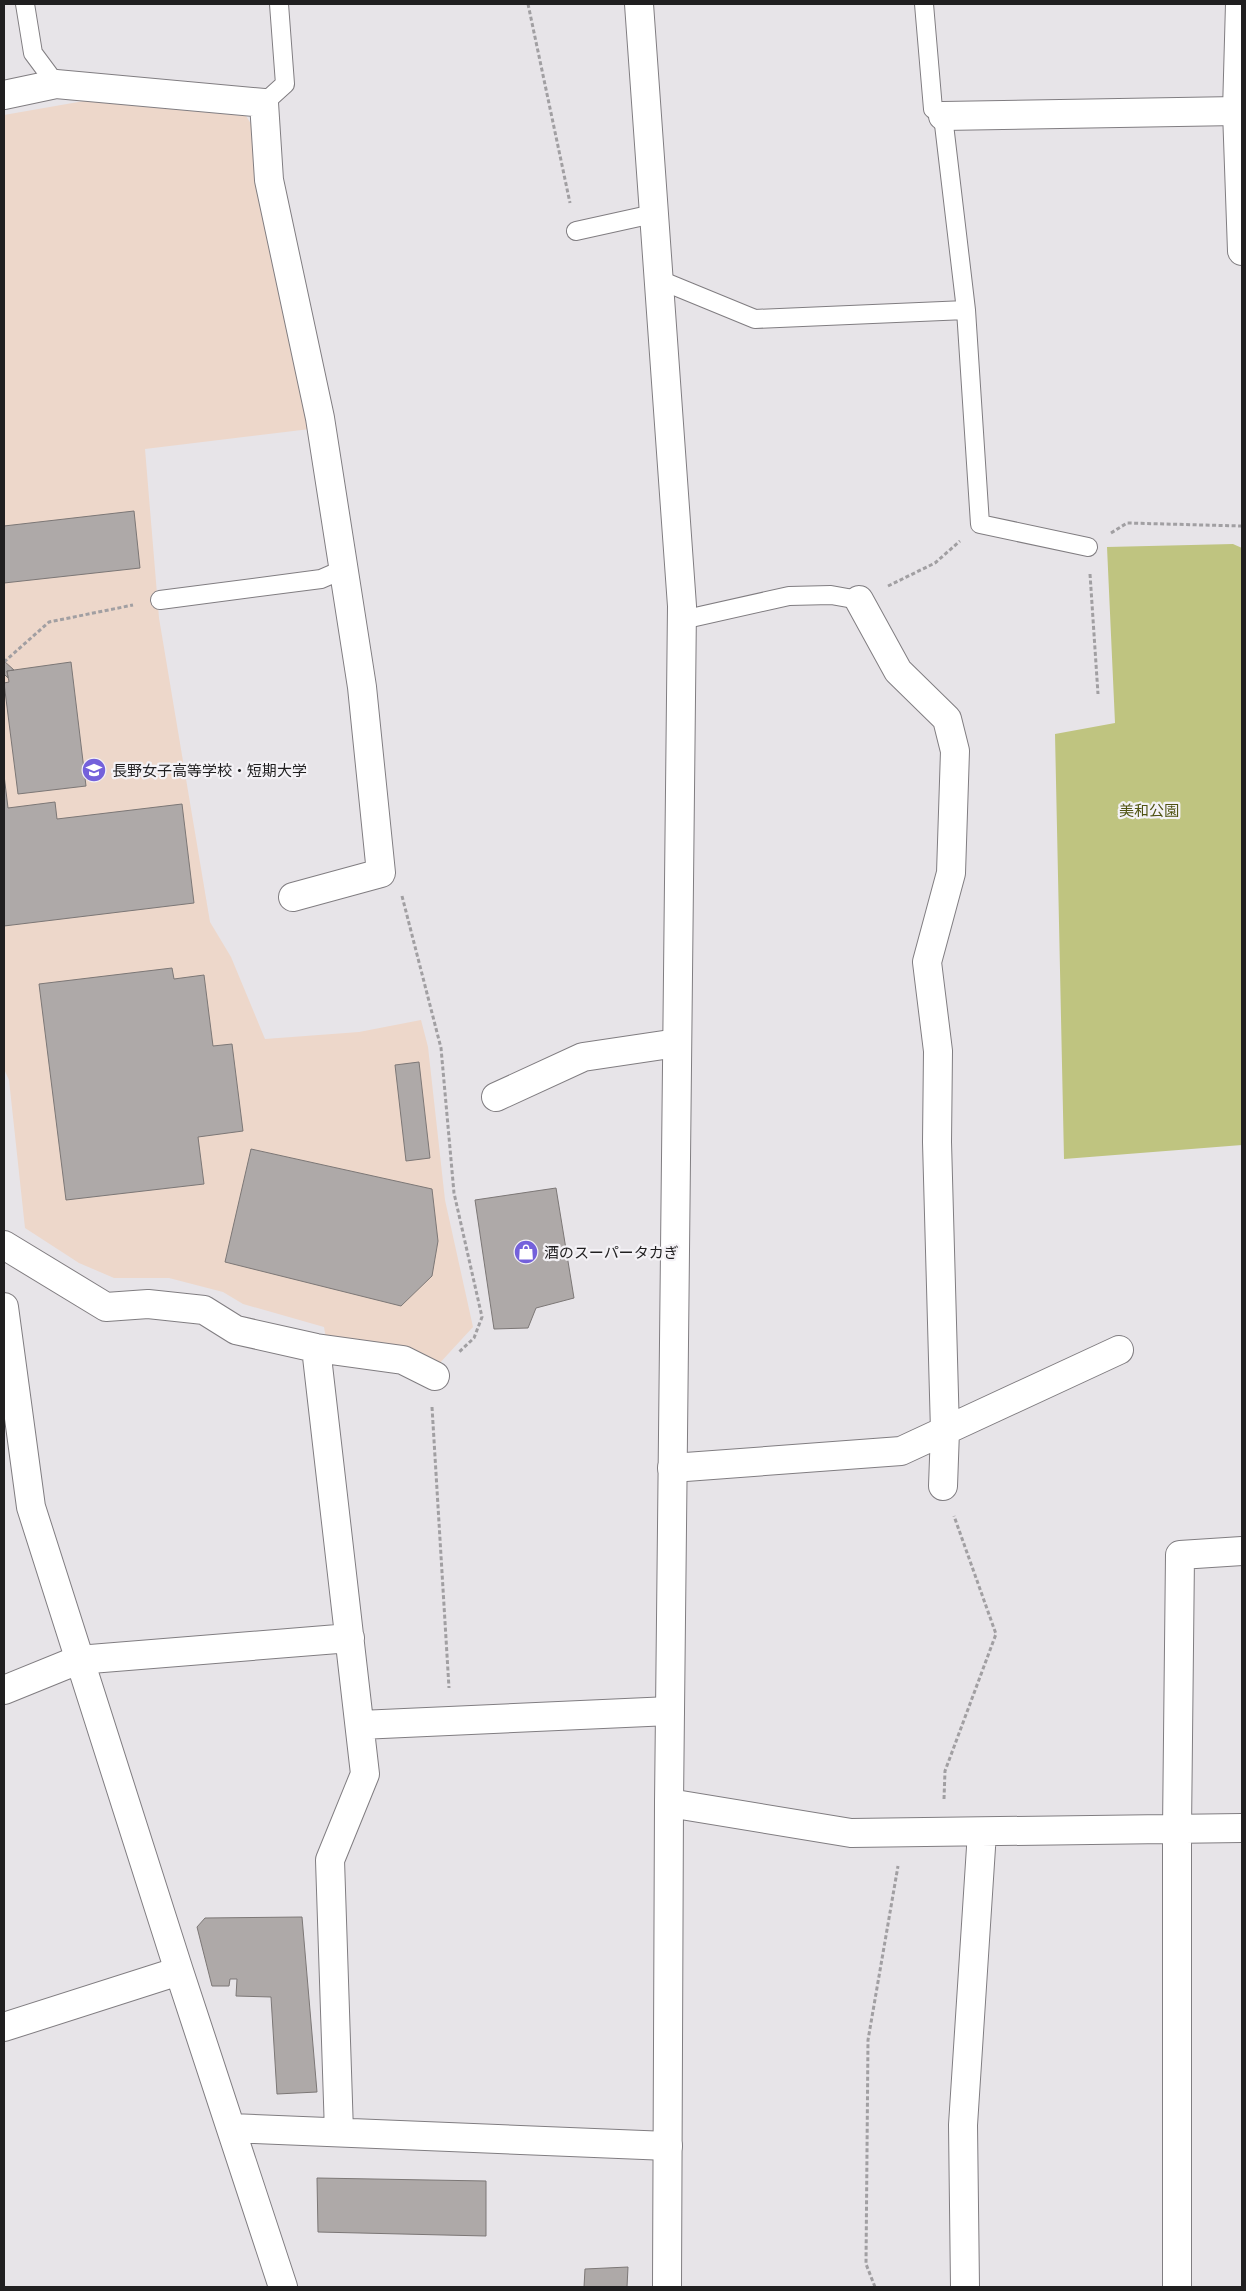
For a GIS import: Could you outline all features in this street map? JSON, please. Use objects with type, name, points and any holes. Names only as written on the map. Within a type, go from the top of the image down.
[{"type":"street","points":[[639,4],[653,214],[660,280],[682,620],[669,1803],[668,2287]]},
{"type":"street","points":[[1240,4],[1237,111],[1242,252]]},
{"type":"street","points":[[4,95],[56,84],[264,103],[269,180],[320,418],[362,687],[381,873],[293,897]]},
{"type":"street","points":[[943,116],[1237,111]]},
{"type":"street","points":[[859,600],[898,671],[947,719],[955,751],[951,873],[927,962],[938,1051],[937,1142],[945,1431],[944,1486]]},
{"type":"street","points":[[496,1096],[583,1057],[677,1043]]},
{"type":"street","points":[[4,1245],[106,1306],[148,1304],[204,1310],[236,1330],[316,1348],[403,1360],[436,1376]]},
{"type":"street","points":[[4,1307],[31,1507],[78,1660],[283,2287]]},
{"type":"street","points":[[316,1348],[365,1774],[330,1860],[339,2132]]},
{"type":"street","points":[[672,1468],[901,1452],[1119,1350]]},
{"type":"street","points":[[1177,2287],[1177,1830],[1180,1555],[1242,1552]]},
{"type":"street","points":[[4,1690],[78,1660],[350,1638]]},
{"type":"street","points":[[360,1725],[670,1711]]},
{"type":"street","points":[[669,1803],[850,1833],[1242,1828]]},
{"type":"street","points":[[965,2287],[963,2124],[982,1832]]},
{"type":"street","points":[[4,2027],[179,1971]]},
{"type":"street","points":[[230,2128],[668,2146]]},
{"type":"lane","points":[[25,4],[33,53],[56,84]]},
{"type":"lane","points":[[264,103],[285,84],[279,4]]},
{"type":"lane","points":[[924,4],[933,109],[943,116],[966,310],[980,524],[1088,547]]},
{"type":"lane","points":[[576,231],[653,214]]},
{"type":"lane","points":[[660,280],[755,318],[966,310]]},
{"type":"lane","points":[[160,600],[321,579],[344,569]]},
{"type":"lane","points":[[682,620],[789,596],[831,595],[859,600]]},
{"type":"path","points":[[528,4],[576,231]]},
{"type":"path","points":[[1098,694],[1088,547],[1126,523],[1242,526]]},
{"type":"path","points":[[859,600],[935,563],[980,524]]},
{"type":"path","points":[[4,662],[49,622],[160,600]]},
{"type":"path","points":[[381,873],[400,887],[441,1048],[454,1193],[482,1317],[474,1338],[436,1376],[431,1416],[451,1721]]},
{"type":"path","points":[[944,1486],[996,1634],[945,1771],[944,1832]]},
{"type":"path","points":[[875,2287],[866,2264],[868,2040],[904,1833]]},
{"type":"shaded area","name":"長野女子高等学校・短期大学","points":[[84,101],[246,116],[253,127],[310,429],[145,449],[159,618],[210,922],[231,957],[265,1039],[359,1032],[421,1020],[428,1047],[445,1200],[473,1327],[437,1366],[326,1339],[324,1327],[243,1304],[223,1292],[169,1278],[114,1278],[79,1263],[25,1228],[9,1080],[4,1069],[4,115]]},
{"type":"green space","name":"美和公園","points":[[1233,544],[1242,548],[1242,1145],[1064,1159],[1055,734],[1115,723],[1107,547]]},
{"type":"building","points":[[134,511],[140,568],[4,583],[4,526]]},
{"type":"building","points":[[4,661],[14,670],[7,671],[8,678],[4,674]]},
{"type":"building","points":[[71,662],[86,786],[18,794],[4,683],[9,682],[7,671]]},
{"type":"building","points":[[4,775],[8,808],[55,802],[57,819],[182,804],[194,903],[4,926]]},
{"type":"building","points":[[172,968],[174,979],[204,975],[213,1046],[232,1044],[243,1131],[198,1137],[204,1184],[66,1200],[39,984]]},
{"type":"building","points":[[419,1062],[430,1158],[406,1161],[395,1065]]},
{"type":"building","points":[[251,1149],[432,1189],[438,1241],[432,1276],[401,1306],[225,1262]]},
{"type":"building","points":[[556,1188],[574,1298],[536,1308],[528,1328],[494,1329],[475,1200]]},
{"type":"building","points":[[302,1917],[317,2092],[277,2094],[271,1997],[236,1996],[237,1979],[230,1979],[229,1986],[212,1986],[197,1927],[205,1918]]},
{"type":"building","points":[[317,2178],[486,2181],[486,2236],[318,2232]]},
{"type":"building","points":[[628,2267],[627,2287],[584,2287],[585,2269]]},
{"type":"place","name":"長野女子高等学校・短期大学","points":[[94,770]]},
{"type":"place","name":"酒のスーパータカぎ","points":[[526,1252]]}]
